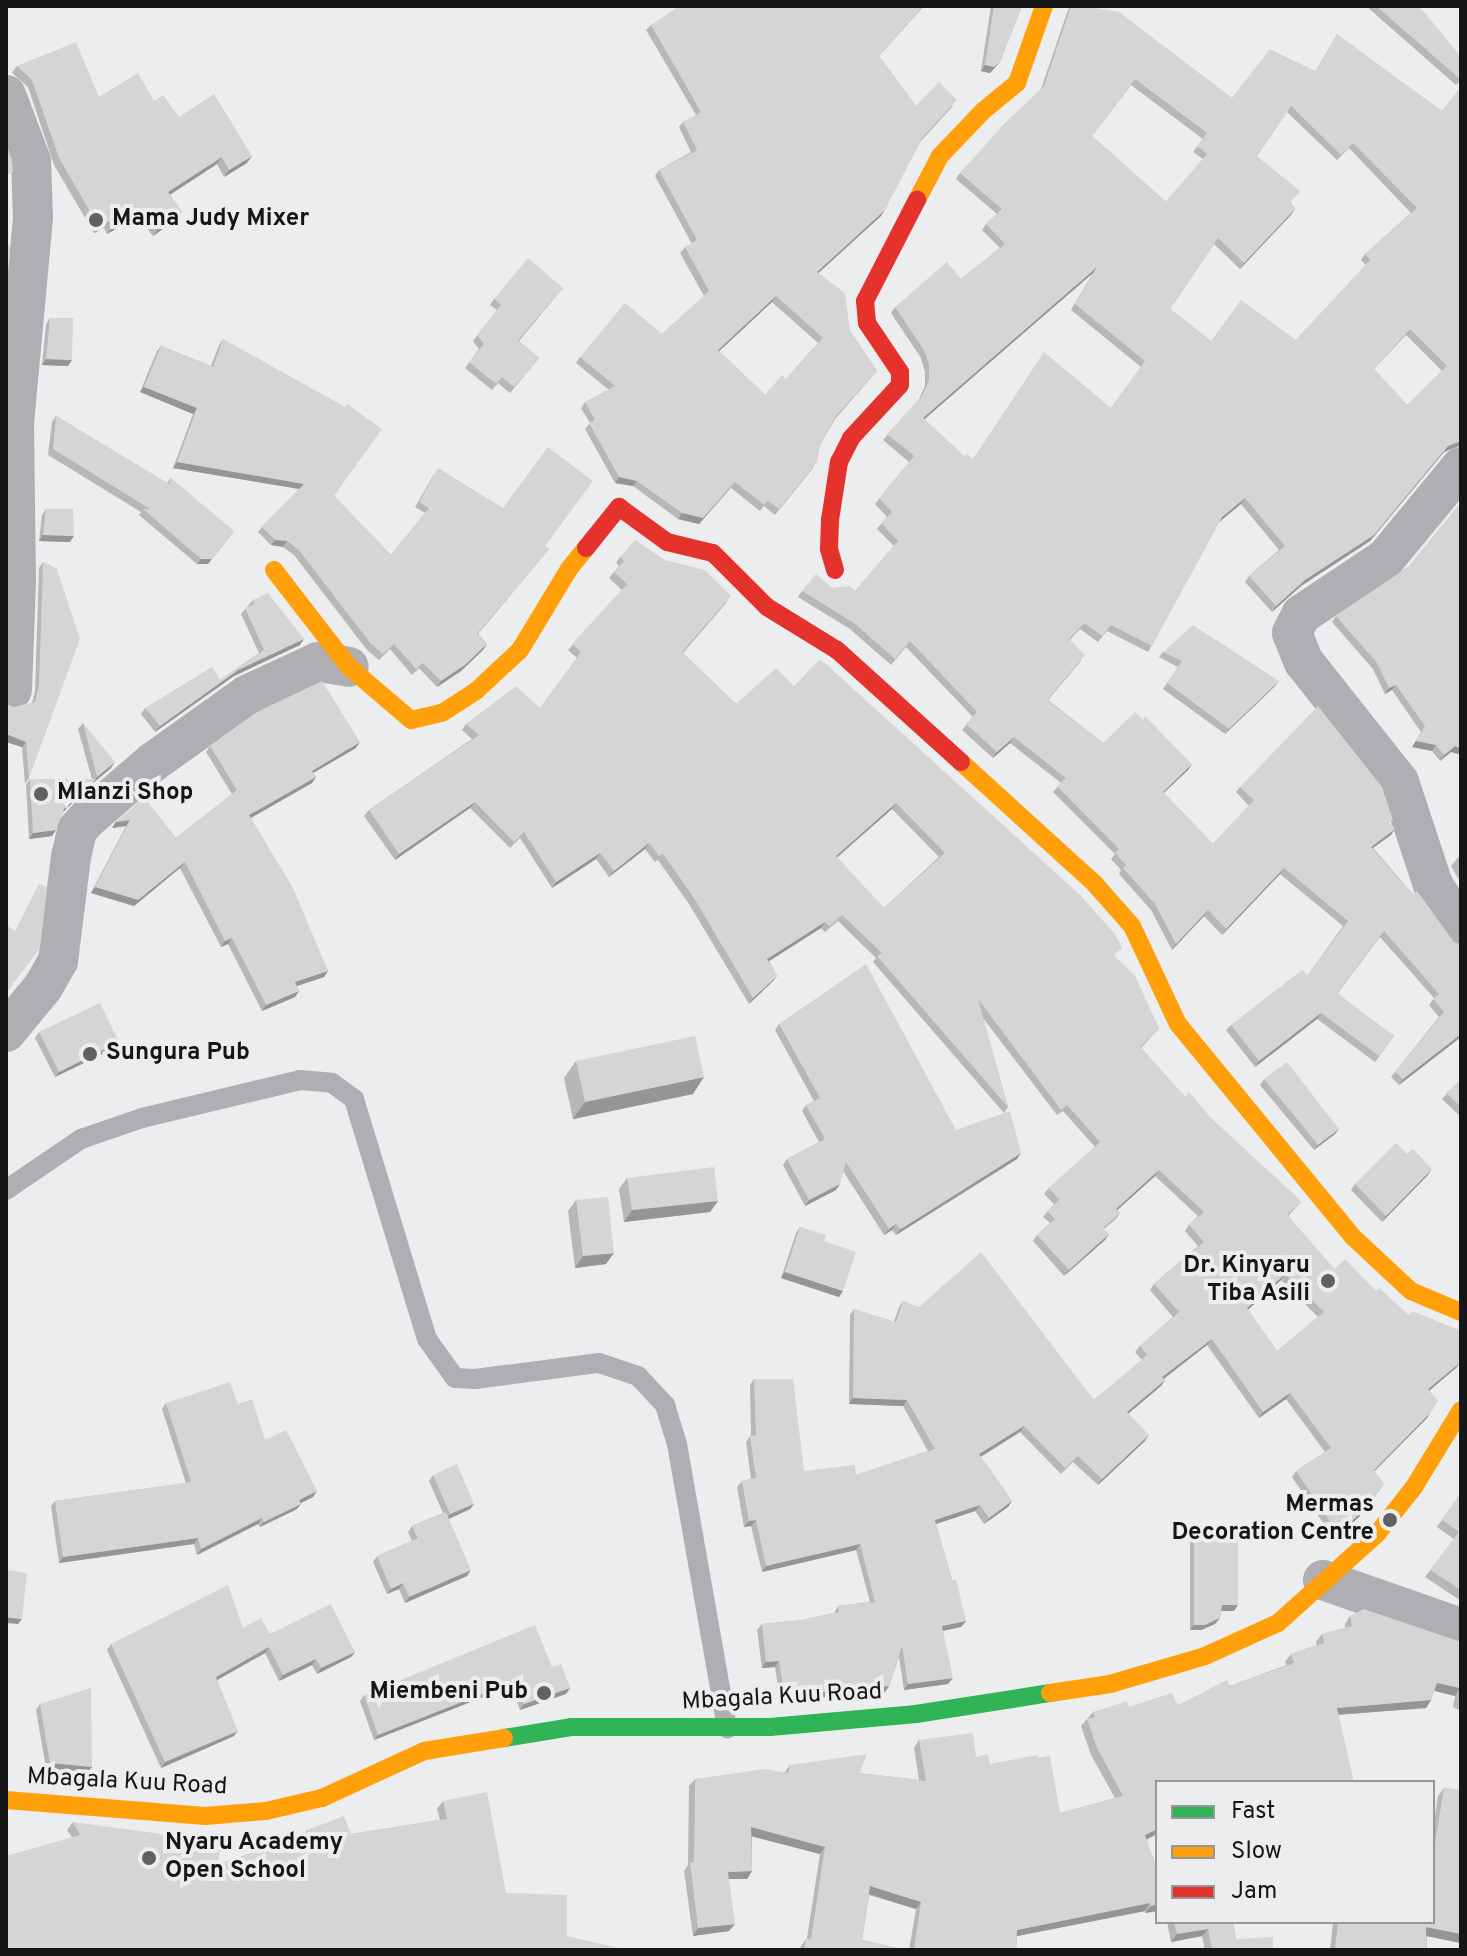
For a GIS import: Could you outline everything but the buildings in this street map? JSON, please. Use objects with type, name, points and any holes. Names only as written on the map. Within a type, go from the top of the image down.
[{"type":"street","points":[[835,570],[829,549],[830,520],[839,462],[851,438],[900,385],[900,372],[867,323],[865,301],[940,156],[983,111],[1017,83],[1044,6]]},
{"type":"street","points":[[6,95],[31,161],[33,218],[14,421],[16,581],[12,690]]},
{"type":"street","points":[[1461,467],[1386,558],[1301,615],[1292,633],[1304,662],[1399,782],[1433,885],[1461,928]]},
{"type":"street","points":[[274,570],[349,667],[411,720],[442,713],[476,691],[520,650],[569,569],[619,507],[667,542],[706,549],[767,607],[837,650],[1094,883],[1132,926],[1178,1024],[1353,1237],[1376,1262],[1411,1291],[1461,1312]]},
{"type":"street","points":[[6,1032],[43,987],[58,961],[71,857],[77,830],[87,819],[153,762],[247,695],[318,662],[349,667]]},
{"type":"street","name":"Mbagala Kuu Road","points":[[6,1800],[205,1816],[266,1811],[322,1798],[424,1751],[571,1727],[727,1729],[916,1714],[1110,1684],[1205,1656],[1278,1623],[1377,1534],[1414,1487],[1461,1410]]},
{"type":"street","points":[[1323,1580],[1461,1628]]},
{"type":"lane","points":[[6,1190],[81,1139],[142,1118],[300,1080],[332,1083],[354,1099],[427,1339],[455,1378],[487,1378],[599,1363],[638,1376],[665,1405],[677,1444],[727,1729]]},
{"type":"traffic: fast","points":[[504,1738],[571,1727],[770,1727],[916,1714],[1050,1693]]},
{"type":"traffic: slow","points":[[917,200],[940,156],[983,111],[1017,83],[1044,6]]},
{"type":"traffic: slow","points":[[274,570],[349,667],[411,720],[442,713],[476,691],[520,650],[569,569],[586,548]]},
{"type":"traffic: slow","points":[[961,762],[1094,883],[1132,926],[1178,1024],[1353,1237],[1411,1291],[1461,1312]]},
{"type":"traffic: slow","points":[[1050,1693],[1110,1684],[1205,1656],[1278,1623],[1377,1534],[1414,1487],[1461,1410]]},
{"type":"traffic: slow","points":[[6,1800],[205,1816],[266,1811],[322,1798],[424,1751],[504,1738]]},
{"type":"traffic: jam","points":[[835,570],[829,549],[830,520],[839,462],[851,438],[900,385],[900,372],[867,323],[865,301],[917,200]]},
{"type":"traffic: jam","points":[[586,548],[619,507],[667,542],[713,553],[767,607],[837,650],[961,762]]},
{"type":"place","name":"Mama Judy Mixer","points":[[96,220]]},
{"type":"place","name":"Mlanzi Shop","points":[[41,794]]},
{"type":"place","name":"Sungura Pub","points":[[90,1054]]},
{"type":"place","name":"Dr. Kinyaru Tiba Asili","points":[[1328,1281]]},
{"type":"place","name":"Mermas Decoration Centre","points":[[1390,1520]]},
{"type":"place","name":"Miembeni Pub","points":[[544,1693]]},
{"type":"place","name":"Nyaru Academy Open School","points":[[149,1858]]}]
